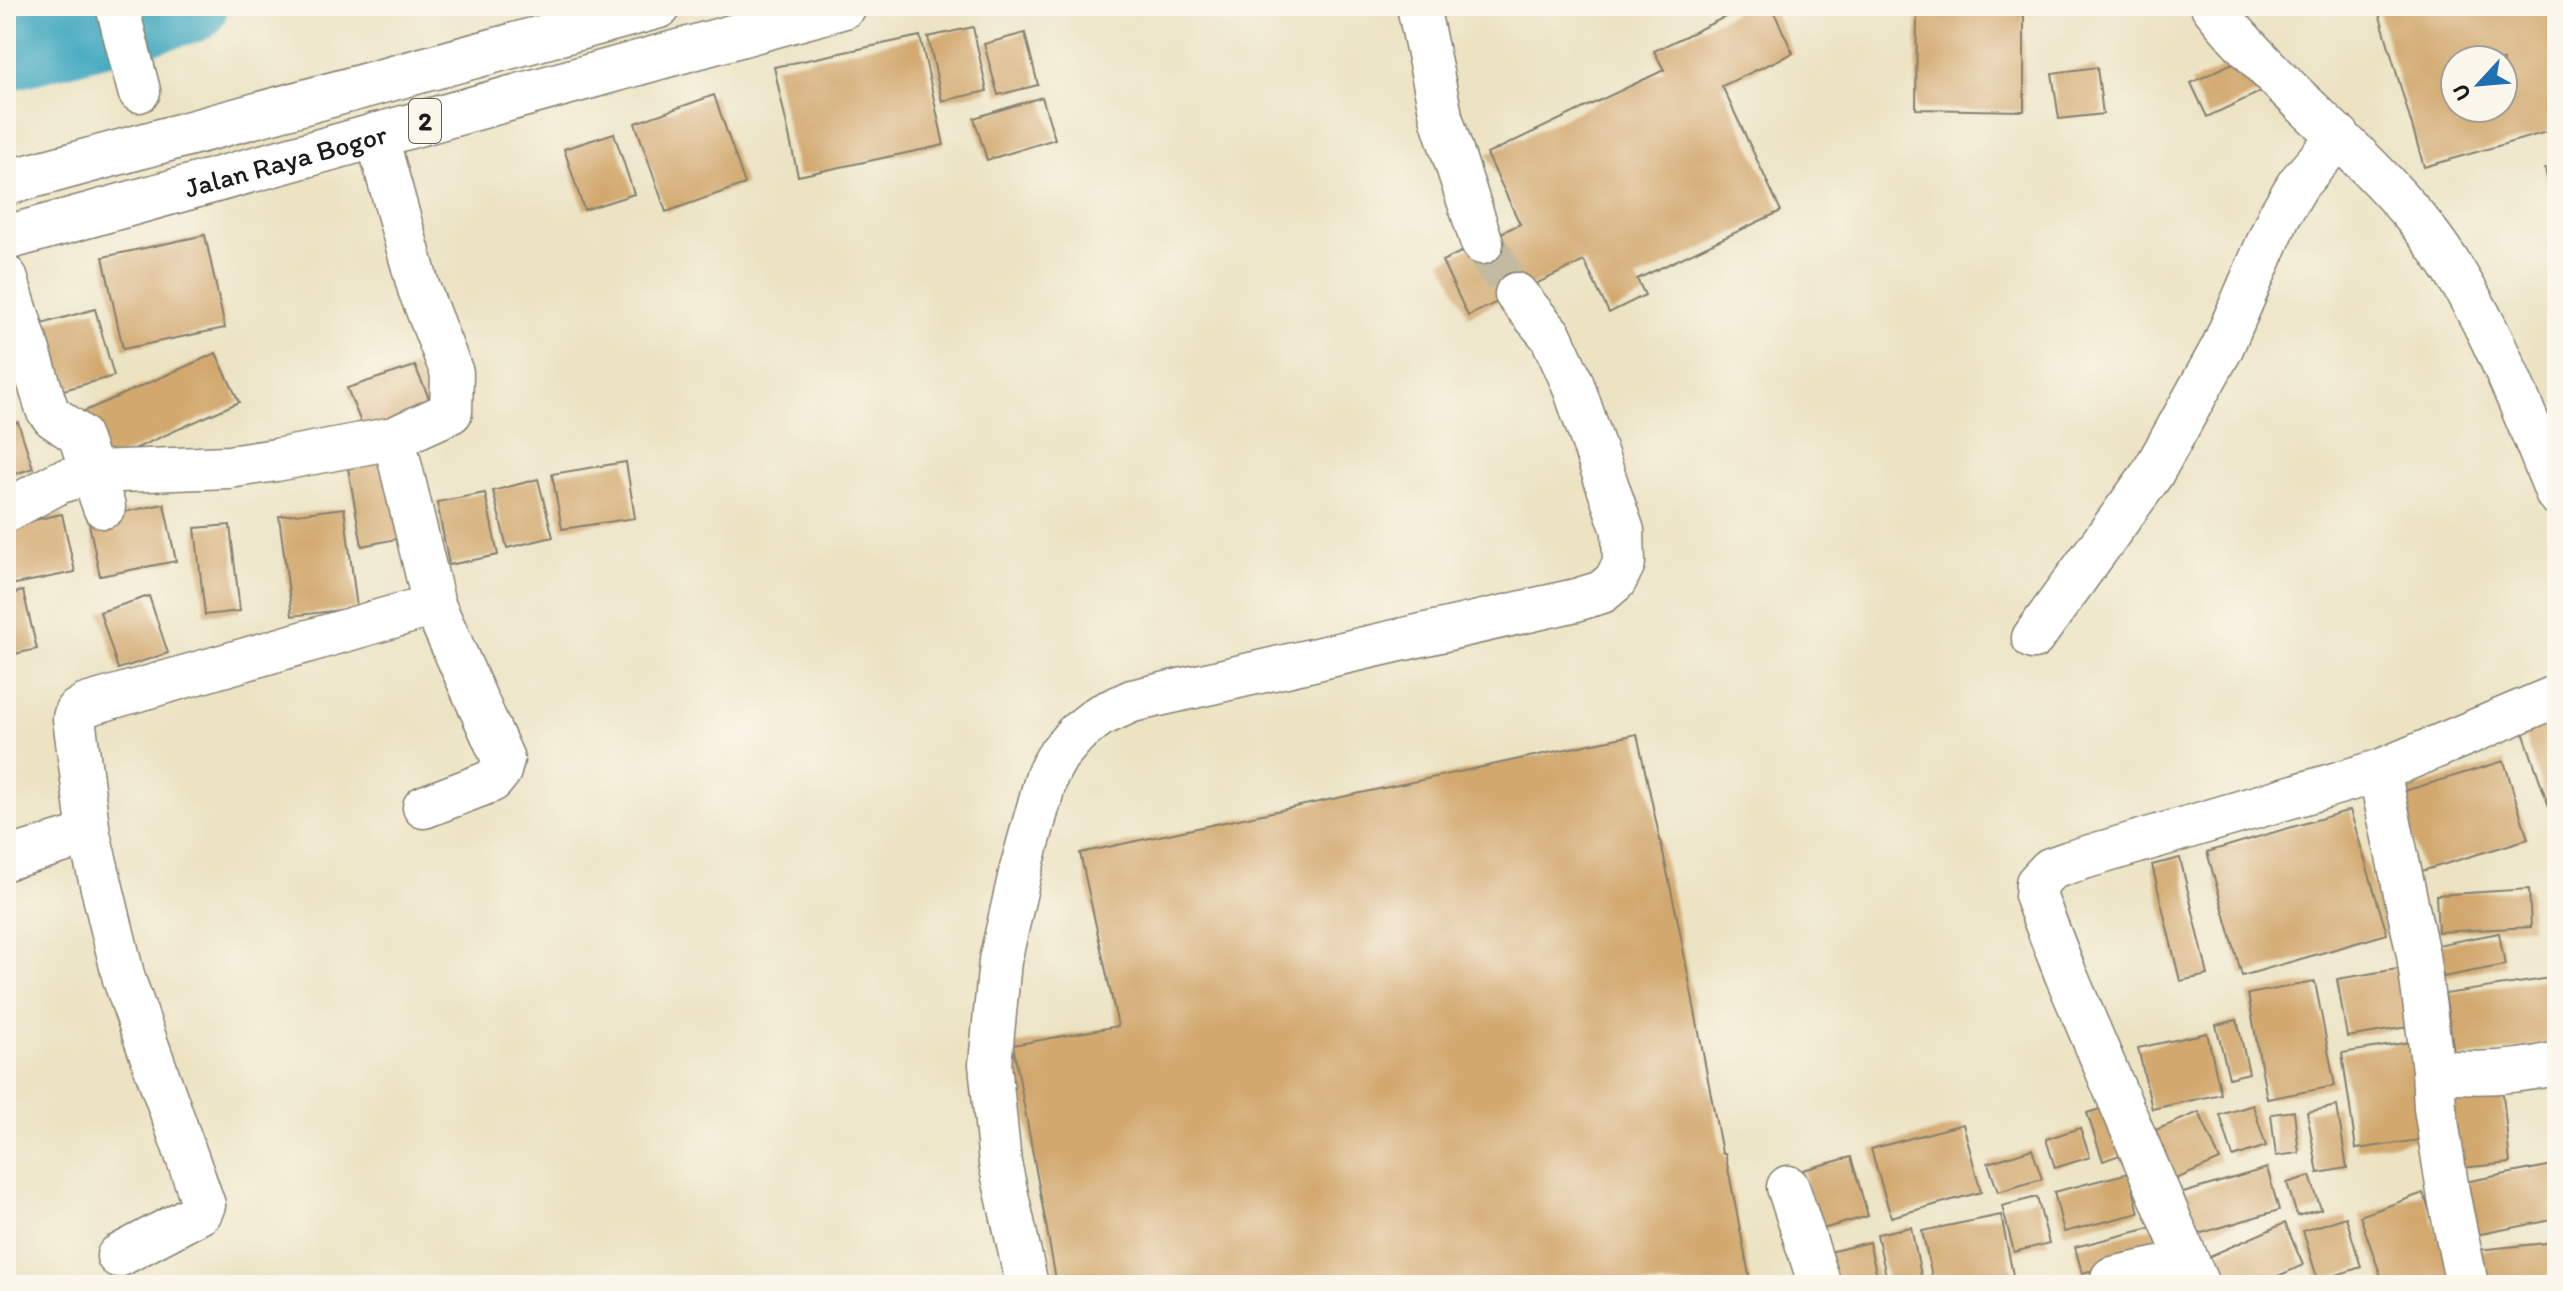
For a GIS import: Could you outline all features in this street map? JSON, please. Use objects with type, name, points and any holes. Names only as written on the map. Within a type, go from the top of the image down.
[{"type":"highway","name":"Jalan Raya Bogor","points":[[6,183],[659,6]]},
{"type":"highway","name":"Jalan Raya Bogor","points":[[6,238],[844,6]]},
{"type":"street","points":[[117,6],[138,86]]},
{"type":"street","points":[[1418,6],[1442,120],[1482,243]]},
{"type":"street","points":[[2212,6],[2244,47],[2339,136],[2420,223],[2459,279],[2528,421],[2557,494]]},
{"type":"street","points":[[6,511],[60,482],[99,490],[394,438],[451,412],[452,373],[419,289],[376,134]]},
{"type":"street","points":[[2033,638],[2152,474],[2222,348],[2279,216],[2298,184],[2339,136]]},
{"type":"street","points":[[6,277],[47,409],[53,417],[79,435],[99,490]]},
{"type":"street","points":[[1027,1285],[1000,1163],[990,1064],[1000,961],[1047,775],[1058,755],[1076,734],[1099,716],[1132,701],[1576,600],[1602,592],[1615,581],[1624,563],[1623,531],[1572,382],[1551,336],[1516,294]]},
{"type":"street","points":[[394,438],[434,605],[503,759],[500,771],[492,781],[424,807]]},
{"type":"street","points":[[118,1256],[201,1212],[204,1205],[124,979],[89,834],[74,718],[81,707],[434,605]]},
{"type":"street","points":[[2112,1278],[2193,1273],[2066,975],[2036,898],[2037,883],[2050,869],[2070,862],[2379,771],[2557,696]]},
{"type":"street","points":[[2379,771],[2418,955],[2435,1108],[2467,1285]]},
{"type":"street","points":[[6,859],[89,834]]},
{"type":"street","points":[[2433,1070],[2490,1075],[2528,1071],[2557,1063]]},
{"type":"street","points":[[1788,1187],[1820,1285]]},
{"type":"shaded area","points":[[6,6],[226,6],[6,68]]},
{"type":"building","points":[[1748,6],[1771,6],[1793,53],[1722,86],[1781,211],[1637,279],[1645,295],[1609,313],[1584,261],[1468,316],[1442,261],[1520,224],[1487,154],[1664,70],[1654,51]]},
{"type":"building","points":[[2377,6],[2557,6],[2557,129],[2424,167]]},
{"type":"building","points":[[1917,13],[2024,15],[2024,111],[1916,109]]},
{"type":"building","points":[[973,27],[987,91],[942,101],[928,37]]},
{"type":"building","points":[[1025,33],[1038,85],[998,95],[984,44]]},
{"type":"building","points":[[920,36],[944,145],[798,176],[774,67]]},
{"type":"building","points":[[2243,58],[2260,92],[2207,117],[2191,83]]},
{"type":"building","points":[[2097,67],[2103,114],[2059,119],[2052,73]]},
{"type":"building","points":[[714,95],[745,184],[666,212],[635,123]]},
{"type":"building","points":[[1042,97],[1055,139],[987,160],[974,118]]},
{"type":"building","points":[[614,133],[634,194],[584,210],[564,149]]},
{"type":"building","points":[[2557,166],[2557,213],[2556,214],[2545,169]]},
{"type":"building","points":[[205,235],[225,328],[123,349],[103,257]]},
{"type":"building","points":[[95,309],[114,376],[53,393],[34,326]]},
{"type":"building","points":[[216,353],[239,402],[101,464],[78,414]]},
{"type":"building","points":[[415,366],[435,412],[366,435],[347,388]]},
{"type":"building","points":[[18,422],[33,468],[6,477],[6,426]]},
{"type":"building","points":[[393,448],[411,536],[362,546],[346,457]]},
{"type":"building","points":[[626,462],[635,518],[562,529],[552,474]]},
{"type":"building","points":[[538,479],[553,537],[507,548],[493,491]]},
{"type":"building","points":[[485,493],[498,555],[449,565],[437,502]]},
{"type":"building","points":[[164,504],[176,561],[100,576],[88,519]]},
{"type":"building","points":[[344,508],[357,608],[292,616],[279,516]]},
{"type":"building","points":[[62,514],[75,572],[6,586],[6,526]]},
{"type":"building","points":[[230,525],[240,611],[205,615],[195,528]]},
{"type":"building","points":[[23,591],[37,649],[6,656],[6,595]]},
{"type":"building","points":[[149,596],[168,653],[118,669],[100,612]]},
{"type":"building","points":[[2557,717],[2557,830],[2522,729]]},
{"type":"building","points":[[1637,734],[1751,1285],[1057,1285],[1013,1045],[1118,1026],[1080,853]]},
{"type":"building","points":[[2504,761],[2528,839],[2422,871],[2398,793]]},
{"type":"building","points":[[2350,810],[2387,934],[2242,976],[2207,852]]},
{"type":"building","points":[[2180,858],[2208,975],[2180,981],[2152,865]]},
{"type":"building","points":[[2529,889],[2531,927],[2438,932],[2436,895]]},
{"type":"building","points":[[2499,933],[2505,965],[2443,977],[2437,945]]},
{"type":"building","points":[[2416,966],[2426,1024],[2347,1037],[2337,979]]},
{"type":"building","points":[[2557,977],[2557,1043],[2455,1059],[2445,994]]},
{"type":"building","points":[[2315,982],[2335,1086],[2267,1099],[2248,994]]},
{"type":"building","points":[[2237,1020],[2249,1073],[2229,1078],[2216,1025]]},
{"type":"building","points":[[2207,1033],[2221,1094],[2152,1109],[2138,1048]]},
{"type":"building","points":[[2417,1041],[2433,1138],[2356,1149],[2342,1053]]},
{"type":"building","points":[[2502,1085],[2510,1163],[2452,1169],[2444,1090]]},
{"type":"building","points":[[2119,1103],[2134,1150],[2103,1161],[2087,1113]]},
{"type":"building","points":[[2253,1105],[2266,1146],[2233,1157],[2220,1115]]},
{"type":"building","points":[[2337,1106],[2347,1168],[2318,1173],[2307,1112]]},
{"type":"building","points":[[2294,1111],[2299,1153],[2276,1156],[2271,1114]]},
{"type":"building","points":[[2199,1112],[2220,1160],[2167,1183],[2146,1134]]},
{"type":"building","points":[[1963,1124],[1981,1192],[1891,1217],[1871,1149]]},
{"type":"building","points":[[2080,1128],[2090,1157],[2055,1168],[2046,1139]]},
{"type":"building","points":[[2032,1149],[2042,1179],[1998,1192],[1988,1163]]},
{"type":"building","points":[[1851,1157],[1868,1216],[1819,1230],[1803,1170]]},
{"type":"building","points":[[2553,1165],[2557,1185],[2557,1219],[2465,1237],[2454,1184]]},
{"type":"building","points":[[2267,1168],[2279,1210],[2185,1238],[2173,1196]]},
{"type":"building","points":[[2129,1173],[2139,1213],[2064,1232],[2054,1192]]},
{"type":"building","points":[[2310,1176],[2321,1209],[2297,1216],[2287,1183]]},
{"type":"building","points":[[2423,1193],[2456,1285],[2384,1285],[2360,1216]]},
{"type":"building","points":[[2037,1197],[2049,1243],[2014,1252],[2002,1206]]},
{"type":"building","points":[[2001,1215],[2014,1280],[1992,1285],[1934,1285],[1922,1231]]},
{"type":"building","points":[[2346,1217],[2361,1267],[2318,1281],[2303,1231]]},
{"type":"building","points":[[2285,1223],[2303,1265],[2258,1285],[2214,1285],[2203,1259]]},
{"type":"building","points":[[2158,1226],[2165,1252],[2082,1273],[2075,1247]]},
{"type":"building","points":[[1911,1227],[1923,1285],[1888,1285],[1877,1234]]},
{"type":"building","points":[[1869,1242],[1879,1285],[1830,1285],[1822,1254]]},
{"type":"building","points":[[2557,1242],[2557,1279],[2482,1285],[2478,1250]]},
{"type":"waterway","points":[[6,54],[191,6]]},
{"type":"tunnel","points":[[1482,243],[1516,294]]}]
